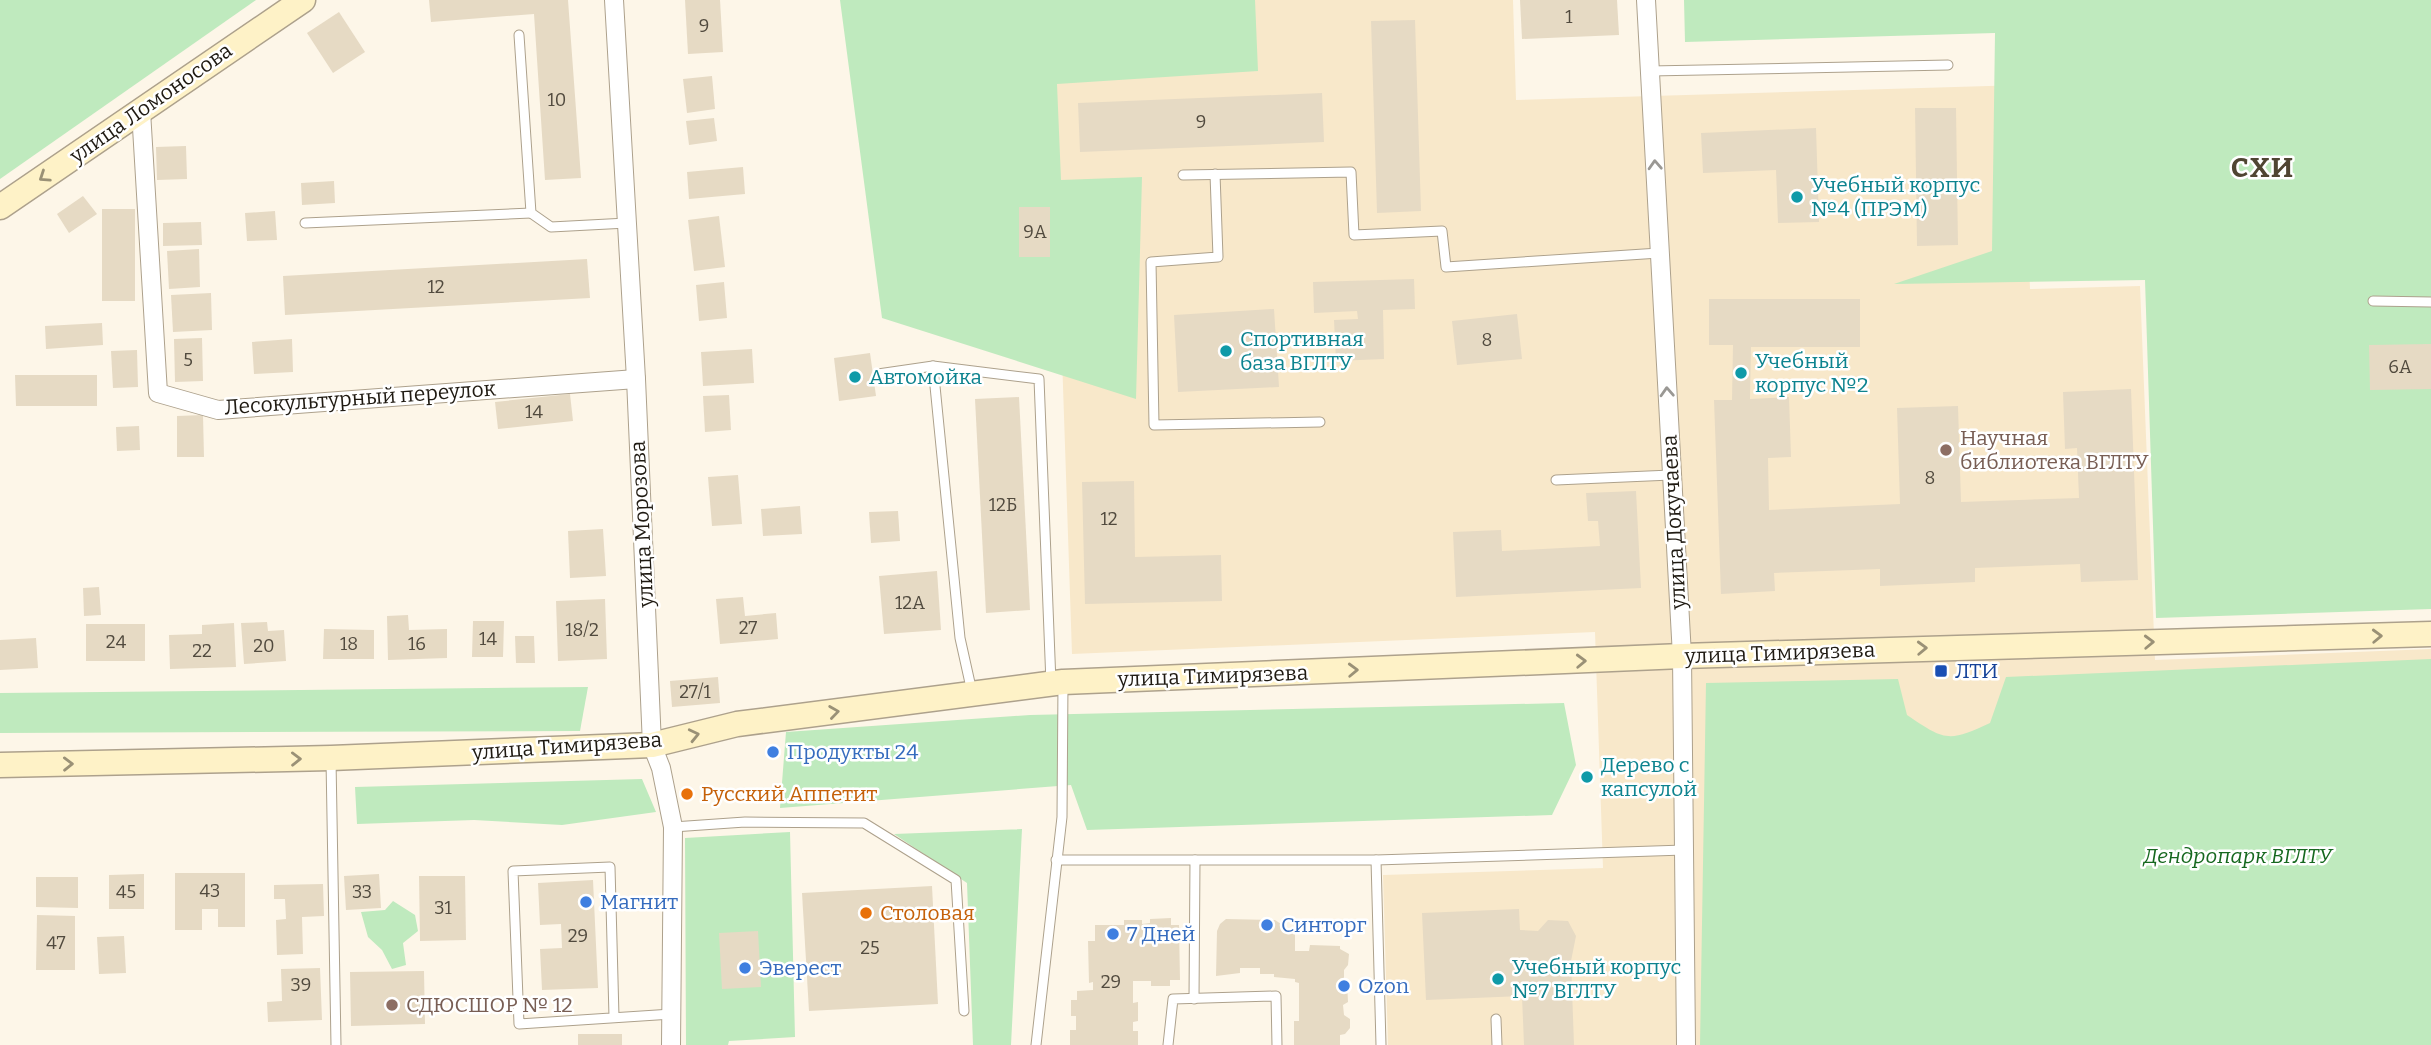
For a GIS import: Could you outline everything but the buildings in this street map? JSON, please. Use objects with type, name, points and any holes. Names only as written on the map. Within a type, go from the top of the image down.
[{"type":"main road","name":"улица Ломоносова","points":[[0,207],[303,0]]},
{"type":"main road","name":"улица Тимирязева","points":[[0,765],[331,758],[652,745],[737,724],[1057,683],[1682,656],[2431,634]]},
{"type":"street","name":"улица Морозова","points":[[614,0],[636,379],[652,745],[661,768],[673,827],[671,1045]]},
{"type":"street","name":"улица Докучаева","points":[[1646,0],[1682,656],[1686,1045]]},
{"type":"street","name":"Лесокультурный переулок","points":[[141,111],[158,394],[218,410],[636,379]]},
{"type":"lane","points":[[519,35],[531,213]]},
{"type":"lane","points":[[1650,71],[1948,65]]},
{"type":"lane","points":[[1183,175],[1351,172],[1354,235],[1442,231],[1446,267],[1659,253]]},
{"type":"lane","points":[[1215,174],[1218,257],[1150,262],[1154,425],[1320,422]]},
{"type":"lane","points":[[305,223],[531,213],[551,227],[627,223]]},
{"type":"lane","points":[[2373,301],[2431,302]]},
{"type":"lane","points":[[933,366],[960,638],[972,694]]},
{"type":"lane","points":[[878,374],[933,366],[1039,379],[1062,817],[1036,1045]]},
{"type":"lane","points":[[1556,480],[1671,475]]},
{"type":"lane","points":[[331,758],[336,1045]]},
{"type":"lane","points":[[673,827],[745,822],[863,823],[956,880],[964,1011]]},
{"type":"lane","points":[[1056,860],[1376,860],[1685,850]]},
{"type":"lane","points":[[1194,999],[1195,860]]},
{"type":"lane","points":[[1376,860],[1381,1045]]},
{"type":"lane","points":[[614,1017],[610,867],[513,871],[519,1024],[671,1014]]},
{"type":"lane","points":[[1168,1045],[1173,999],[1276,996],[1277,1045]]},
{"type":"lane","points":[[1496,1019],[1497,1045]]},
{"type":"shaded area","points":[[1050,0],[1513,0],[1516,100],[2022,85],[2030,289],[2140,286],[2155,660],[2431,649],[2431,1045],[1388,1045],[1383,875],[1603,868],[1595,632],[1072,654]]},
{"type":"green space","points":[[0,0],[256,0],[0,179]]},
{"type":"green space","points":[[840,0],[1255,0],[1258,71],[1057,84],[1061,180],[1142,177],[1136,399],[882,318]]},
{"type":"green space","points":[[1684,0],[2431,0],[2431,609],[2156,618],[2145,280],[1894,284],[1992,251],[1995,33],[1685,42]]},
{"type":"green space","name":"Дендропарк ВГЛТУ","points":[[2431,659],[2431,1045],[1700,1045],[1706,683],[1898,679],[1907,715],[1938,734],[1955,736],[1990,723],[2006,677]]},
{"type":"green space","points":[[588,687],[580,731],[0,733],[0,693]]},
{"type":"green space","points":[[1564,703],[1576,765],[1552,815],[1087,830],[1071,785],[780,808],[786,732],[1030,715]]},
{"type":"green space","points":[[642,779],[656,812],[562,825],[474,820],[357,824],[355,787]]},
{"type":"green space","points":[[1022,829],[1011,1045],[973,1045],[967,883],[894,834]]},
{"type":"green space","points":[[790,832],[795,1037],[729,1041],[728,1045],[686,1045],[685,838]]},
{"type":"green space","points":[[393,901],[415,915],[418,931],[403,943],[406,965],[392,969],[382,950],[368,937],[361,912],[385,910]]},
{"type":"place","name":"Учебный корпус №4 (ПРЭМ)","points":[[1797,197]]},
{"type":"place","name":"Спортивная база ВГЛТУ","points":[[1226,351]]},
{"type":"place","name":"Учебный корпус №2","points":[[1741,373]]},
{"type":"place","name":"Автомойка","points":[[855,377]]},
{"type":"place","name":"Научная библиотека ВГЛТУ","points":[[1946,450]]},
{"type":"place","name":"ЛТИ","points":[[1941,671]]},
{"type":"place","name":"Продукты 24","points":[[773,752]]},
{"type":"place","name":"Дерево с капсулой","points":[[1587,777]]},
{"type":"place","name":"Русский Аппетит","points":[[687,794]]},
{"type":"place","name":"Магнит","points":[[586,902]]},
{"type":"place","name":"Столовая","points":[[866,913]]},
{"type":"place","name":"Синторг","points":[[1267,925]]},
{"type":"place","name":"7 Дней","points":[[1113,934]]},
{"type":"place","name":"Эверест","points":[[745,968]]},
{"type":"place","name":"Учебный корпус №7 ВГЛТУ","points":[[1498,979]]},
{"type":"place","name":"Ozon","points":[[1344,986]]},
{"type":"place","name":"СДЮСШОР № 12","points":[[392,1005]]},
{"type":"district","name":"СХИ","points":[[2263,167]]}]
